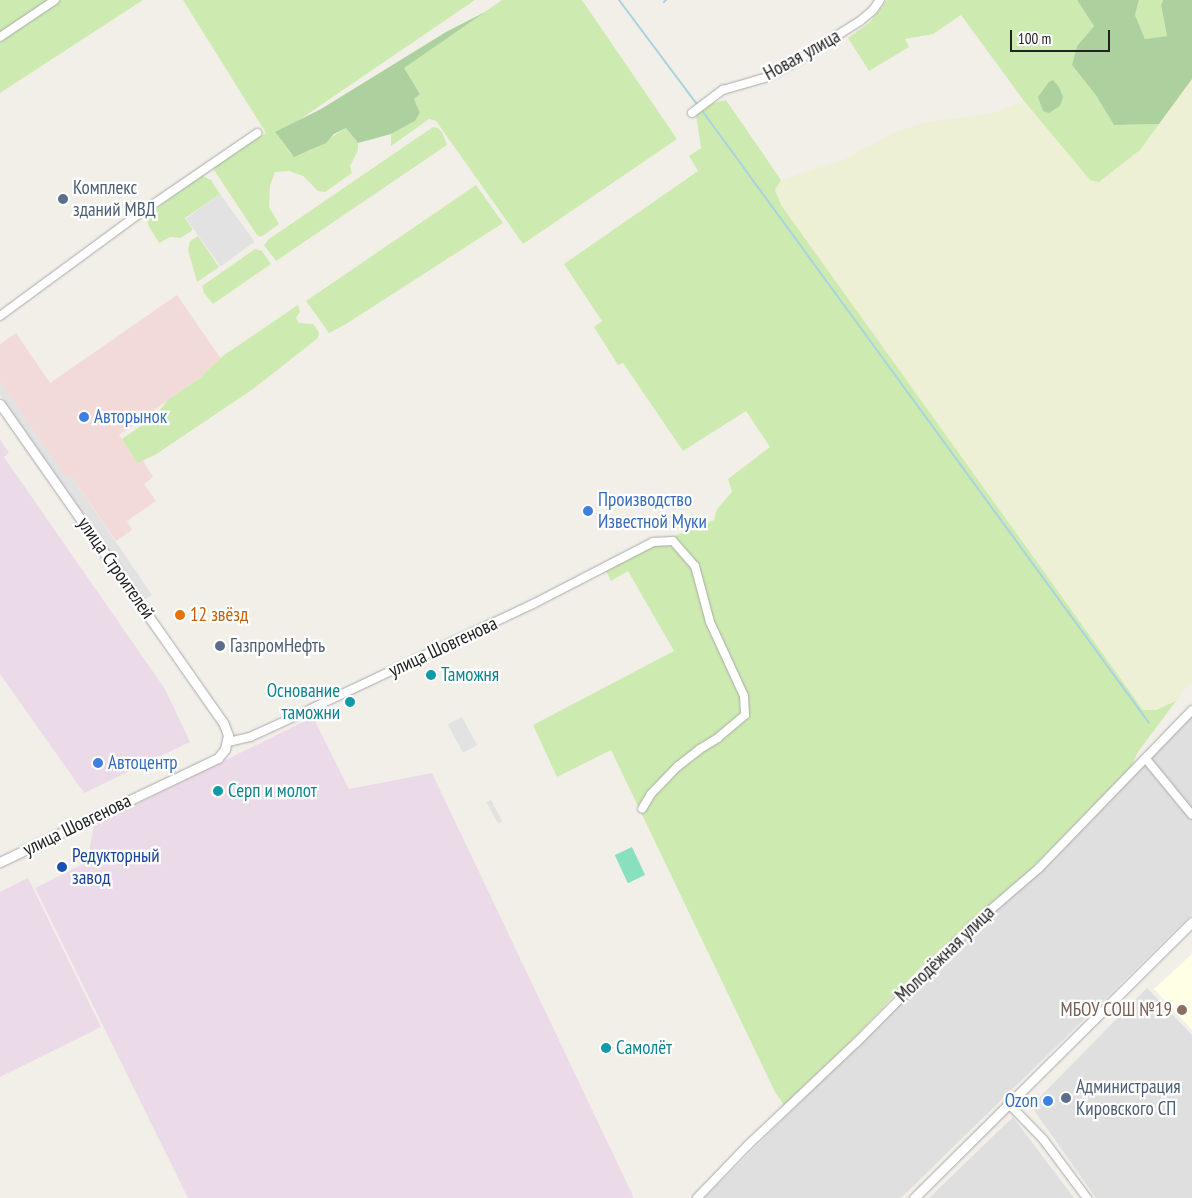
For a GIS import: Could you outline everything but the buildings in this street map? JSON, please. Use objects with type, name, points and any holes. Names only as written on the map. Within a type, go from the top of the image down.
[{"type":"street","points":[[0,36],[55,0]]},
{"type":"street","name":"Новая улица","points":[[692,113],[723,90],[768,77],[795,62],[860,22],[873,10],[880,0]]},
{"type":"street","points":[[0,316],[136,216],[257,132]]},
{"type":"street","name":"улица Строителей","points":[[0,404],[223,722],[228,738]]},
{"type":"street","name":"улица Шовгенова","points":[[0,862],[218,758],[225,749],[228,738],[250,737],[532,604],[653,542],[673,541],[695,566],[710,622],[744,696],[746,715],[718,738],[700,748],[678,766],[651,794],[642,809]]},
{"type":"street","name":"Молодёжная улица","points":[[697,1198],[974,924],[1039,868],[1192,710]]},
{"type":"street","points":[[1146,759],[1192,815]]},
{"type":"street","points":[[914,1198],[1192,922]]},
{"type":"street","points":[[1008,1103],[1044,1139],[1087,1198]]},
{"type":"shaded area","points":[[1192,79],[1192,681],[1176,701],[1156,710],[1143,710],[781,205],[775,190],[781,180],[845,159],[895,132],[921,123],[992,113],[1024,101],[1090,180],[1140,150]]},
{"type":"shaded area","points":[[220,194],[255,242],[221,266],[186,219]]},
{"type":"shaded area","name":"Авторынок","points":[[177,295],[221,359],[201,377],[119,435],[137,462],[142,459],[153,477],[144,484],[156,501],[127,521],[132,530],[116,541],[71,476],[67,479],[0,382],[0,344],[16,333],[50,383]]},
{"type":"shaded area","points":[[0,382],[67,478],[71,476],[152,595],[144,600],[0,395]]},
{"type":"shaded area","points":[[0,439],[9,453],[4,457],[165,689],[190,742],[84,793],[0,674]]},
{"type":"shaded area","points":[[1192,712],[1192,914],[901,1198],[704,1198]]},
{"type":"shaded area","points":[[313,717],[349,789],[432,773],[634,1198],[188,1198],[35,888],[87,862],[94,825]]},
{"type":"shaded area","points":[[462,717],[477,745],[463,753],[448,725]]},
{"type":"shaded area","points":[[491,800],[502,821],[498,824],[487,802]]},
{"type":"shaded area","points":[[28,878],[101,1027],[0,1077],[0,892]]},
{"type":"shaded area","name":"МБОУ СОШ №19","points":[[1192,954],[1192,1030],[1154,989]]},
{"type":"shaded area","points":[[1147,988],[1192,1035],[1192,1198],[1096,1198],[1031,1106]]},
{"type":"shaded area","points":[[1013,1117],[1074,1198],[929,1198]]},
{"type":"green space","points":[[0,0],[143,0],[0,93]]},
{"type":"green space","points":[[183,0],[475,0],[277,135],[291,154],[310,151],[346,128],[358,143],[358,150],[350,166],[352,173],[325,192],[318,191],[303,176],[289,171],[275,172],[270,186],[269,207],[279,224],[261,237],[257,235],[212,167],[266,133]]},
{"type":"green space","points":[[502,0],[582,0],[677,139],[523,244],[436,121],[429,119],[391,146],[391,134],[415,121],[420,113],[414,99],[420,93],[403,68]]},
{"type":"green space","points":[[887,0],[1077,0],[1094,26],[1077,46],[1073,65],[1095,94],[1114,125],[1159,124],[1140,150],[1099,182],[1090,180],[1024,101],[961,15],[933,34],[905,39],[909,47],[869,71],[848,38],[870,22]]},
{"type":"green space","points":[[1077,0],[1139,0],[1135,15],[1145,39],[1167,36],[1161,5],[1163,0],[1192,0],[1192,79],[1159,124],[1114,125],[1095,94],[1072,65],[1077,46],[1094,26]]},
{"type":"green space","points":[[1139,0],[1163,0],[1161,5],[1167,36],[1145,39],[1135,15]]},
{"type":"green space","points":[[485,12],[404,68],[420,94],[414,99],[420,113],[415,121],[391,134],[358,143],[346,128],[334,134],[326,143],[294,157],[275,132],[321,109],[446,32]]},
{"type":"green space","points":[[1053,80],[1059,87],[1063,97],[1060,106],[1049,113],[1043,111],[1038,97],[1049,82]]},
{"type":"green space","points":[[726,100],[781,180],[775,190],[781,205],[1143,710],[1156,710],[1176,701],[1138,752],[1131,767],[1028,872],[920,968],[855,1037],[784,1105],[775,1092],[611,750],[557,777],[533,725],[674,651],[628,571],[611,581],[606,571],[659,542],[714,520],[717,509],[732,492],[728,479],[770,447],[746,411],[683,451],[623,363],[618,365],[594,327],[602,321],[564,264],[698,171],[689,156],[701,148],[696,115],[710,104]]},
{"type":"green space","points":[[433,127],[438,128],[442,132],[447,145],[276,261],[264,245],[269,239]]},
{"type":"green space","points":[[201,175],[211,180],[220,194],[185,218],[193,230],[180,238],[170,237],[159,243],[148,225],[147,216]]},
{"type":"green space","points":[[476,185],[503,223],[329,333],[306,301]]},
{"type":"green space","points":[[198,236],[219,267],[197,282],[188,250],[190,241]]},
{"type":"green space","points":[[255,249],[262,251],[271,264],[213,304],[204,293],[202,286]]},
{"type":"green space","points":[[298,305],[300,312],[296,318],[299,323],[313,324],[319,332],[318,338],[253,389],[155,455],[137,463],[122,439],[155,416],[168,400],[201,377],[224,355]]},
{"type":"green space","points":[[632,847],[645,875],[628,883],[615,855]]},
{"type":"waterway","points":[[619,0],[696,103]]},
{"type":"waterway","points":[[703,112],[1149,723]]},
{"type":"place","name":"Комплекс зданий МВД","points":[[63,199]]},
{"type":"place","name":"Авторынок","points":[[84,417]]},
{"type":"place","name":"Производство Известной Муки","points":[[588,511]]},
{"type":"place","name":"12 звёзд","points":[[180,615]]},
{"type":"place","name":"ГазпромНефть","points":[[220,646]]},
{"type":"place","name":"Таможня","points":[[431,675]]},
{"type":"place","name":"Основание таможни","points":[[350,702]]},
{"type":"place","name":"Автоцентр","points":[[98,763]]},
{"type":"place","name":"Серп и молот","points":[[218,791]]},
{"type":"place","name":"Редукторный завод","points":[[62,867]]},
{"type":"place","name":"МБОУ СОШ №19","points":[[1182,1010]]},
{"type":"place","name":"Самолёт","points":[[606,1048]]},
{"type":"place","name":"Администрация Кировского СП","points":[[1066,1098]]},
{"type":"place","name":"Ozon","points":[[1048,1101]]}]
